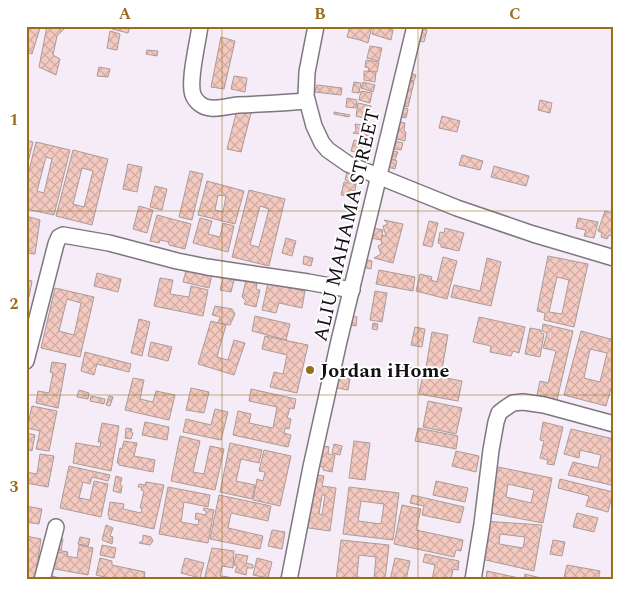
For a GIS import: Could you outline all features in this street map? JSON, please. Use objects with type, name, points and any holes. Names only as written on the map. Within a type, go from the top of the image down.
[{"type":"street","points":[[200,26],[192,89],[200,105],[210,108],[307,102]]},
{"type":"street","points":[[316,26],[307,72],[307,102],[314,126],[322,143],[328,150],[348,164],[457,208],[614,258]]},
{"type":"street","name":"ALIU MAHAMA STREET","points":[[289,580],[310,467],[414,26]]},
{"type":"street","points":[[26,361],[56,244],[63,235],[109,243],[207,267],[352,290]]},
{"type":"street","points":[[473,580],[482,524],[490,450],[496,422],[500,413],[513,403],[523,402],[544,405],[614,424]]},
{"type":"street","points":[[42,580],[56,527]]},
{"type":"building","points":[[27,26],[40,28],[32,54],[26,52]]},
{"type":"building","points":[[47,26],[67,26],[57,36],[53,55],[60,59],[56,75],[39,67]]},
{"type":"building","points":[[112,26],[130,26],[128,33],[112,29]]},
{"type":"building","points":[[350,26],[372,26],[368,43],[347,37]]},
{"type":"building","points":[[374,26],[386,26],[386,28],[393,30],[391,40],[372,34]]},
{"type":"building","points":[[417,28],[427,30],[424,42],[415,40]]},
{"type":"building","points":[[110,31],[120,34],[117,50],[107,48]]},
{"type":"building","points":[[221,37],[235,41],[224,89],[211,87]]},
{"type":"building","points":[[370,46],[382,48],[379,61],[367,58]]},
{"type":"building","points":[[147,50],[158,51],[157,56],[146,54]]},
{"type":"building","points":[[366,60],[379,62],[377,72],[368,71],[369,68],[365,67]]},
{"type":"building","points":[[99,67],[110,69],[108,77],[97,76]]},
{"type":"building","points":[[364,71],[376,72],[375,82],[364,80]]},
{"type":"building","points":[[407,72],[416,75],[414,81],[405,79]]},
{"type":"building","points":[[234,76],[247,78],[245,92],[231,89]]},
{"type":"building","points":[[403,79],[414,82],[408,107],[398,104]]},
{"type":"building","points":[[354,82],[361,83],[359,93],[352,92]]},
{"type":"building","points":[[363,82],[375,85],[373,92],[361,88]]},
{"type":"building","points":[[317,85],[342,88],[341,95],[315,92]]},
{"type":"building","points":[[361,91],[372,93],[370,103],[359,100]]},
{"type":"building","points":[[347,98],[357,100],[356,108],[346,107]]},
{"type":"building","points":[[540,100],[552,103],[550,113],[538,110]]},
{"type":"building","points":[[358,103],[371,106],[368,119],[356,116]]},
{"type":"building","points":[[238,106],[252,109],[241,152],[227,149]]},
{"type":"building","points":[[395,106],[408,109],[406,118],[393,115]]},
{"type":"building","points":[[334,112],[350,115],[349,117],[334,114]]},
{"type":"building","points":[[442,116],[460,121],[457,132],[439,128]]},
{"type":"building","points":[[394,121],[405,123],[405,141],[392,138]]},
{"type":"building","points":[[355,124],[369,126],[369,136],[361,132],[360,134],[353,133],[356,131]]},
{"type":"building","points":[[26,140],[33,142],[26,171]]},
{"type":"building","points":[[354,140],[363,143],[361,150],[364,151],[362,156],[351,151]]},
{"type":"building","points":[[390,140],[403,143],[401,150],[388,148]]},
{"type":"building","points":[[36,142],[70,150],[54,215],[26,209],[26,183]],"holes":[[[46,157],[52,159],[44,193],[37,191]]]},
{"type":"building","points":[[386,149],[398,152],[395,160],[384,157]]},
{"type":"building","points":[[73,150],[108,159],[92,225],[56,216]],"holes":[[[82,168],[93,171],[84,207],[73,204]]]},
{"type":"building","points":[[462,155],[483,161],[480,170],[459,165]]},
{"type":"building","points":[[387,158],[397,161],[395,169],[384,166]]},
{"type":"building","points":[[128,164],[142,167],[137,192],[123,189]]},
{"type":"building","points":[[494,166],[529,176],[526,186],[491,177]]},
{"type":"building","points":[[190,171],[203,174],[192,220],[179,217]]},
{"type":"building","points":[[347,172],[359,176],[357,184],[345,180]]},
{"type":"building","points":[[207,181],[244,191],[235,224],[198,215]],"holes":[[[218,195],[226,196],[223,212],[215,210]]]},
{"type":"building","points":[[344,182],[356,184],[355,191],[350,190],[348,196],[341,195]]},
{"type":"building","points":[[155,186],[167,189],[162,210],[150,207]]},
{"type":"building","points":[[249,190],[285,199],[269,266],[232,257]],"holes":[[[260,206],[269,209],[259,247],[250,245]]]},
{"type":"building","points":[[139,206],[153,210],[147,233],[133,229]]},
{"type":"building","points":[[605,211],[614,214],[614,237],[609,235],[607,239],[601,237],[602,233],[598,231]]},
{"type":"building","points":[[157,215],[191,224],[185,249],[169,245],[169,242],[160,240],[159,243],[150,241]]},
{"type":"building","points":[[26,216],[40,220],[35,254],[26,253]]},
{"type":"building","points":[[200,218],[212,221],[208,234],[220,237],[223,223],[234,226],[228,252],[193,243]]},
{"type":"building","points":[[578,218],[598,222],[594,238],[584,236],[586,230],[576,228]]},
{"type":"building","points":[[384,220],[403,224],[393,263],[374,258],[381,254],[378,246],[382,244],[382,235],[386,236],[383,226],[388,224]]},
{"type":"building","points":[[429,221],[438,223],[432,247],[423,245]]},
{"type":"building","points":[[373,228],[383,230],[381,240],[371,238]]},
{"type":"building","points":[[445,228],[464,233],[459,251],[441,247],[441,244],[438,243],[440,232],[444,233]]},
{"type":"building","points":[[286,238],[296,241],[292,256],[282,253]]},
{"type":"building","points":[[304,256],[313,258],[311,266],[303,264]]},
{"type":"building","points":[[548,256],[588,264],[574,327],[544,320],[545,313],[537,311]],"holes":[[[557,277],[569,280],[562,314],[549,312]]]},
{"type":"building","points":[[443,257],[457,261],[447,299],[416,291],[420,274],[432,277],[431,280],[437,282]]},
{"type":"building","points":[[361,258],[372,261],[371,269],[359,266]]},
{"type":"building","points":[[487,258],[501,262],[491,306],[451,297],[454,285],[480,291]]},
{"type":"building","points":[[188,263],[213,270],[209,288],[183,282]]},
{"type":"building","points":[[222,269],[243,273],[241,281],[234,280],[231,292],[220,290],[223,278],[220,278]]},
{"type":"building","points":[[379,270],[415,277],[413,291],[376,284]]},
{"type":"building","points":[[97,273],[121,279],[118,292],[94,286]]},
{"type":"building","points":[[247,276],[258,278],[256,289],[260,290],[256,307],[244,304],[246,301],[242,297]]},
{"type":"building","points":[[160,278],[173,280],[170,294],[189,297],[191,286],[208,290],[203,316],[154,306]]},
{"type":"building","points":[[26,280],[32,281],[29,297],[26,296]]},
{"type":"building","points":[[268,283],[305,291],[302,308],[279,303],[276,313],[262,310]]},
{"type":"building","points":[[55,288],[94,297],[80,357],[41,348]],"holes":[[[67,299],[81,303],[74,335],[59,331]]]},
{"type":"building","points":[[375,291],[387,293],[382,322],[370,320]]},
{"type":"building","points":[[215,306],[232,309],[235,314],[230,325],[218,323],[220,317],[212,315]]},
{"type":"building","points":[[346,315],[357,317],[356,326],[345,324]]},
{"type":"building","points":[[255,316],[290,324],[286,340],[252,331]]},
{"type":"building","points":[[479,317],[525,327],[519,353],[513,351],[511,356],[490,352],[491,346],[473,342]]},
{"type":"building","points":[[139,319],[150,322],[142,356],[131,353]]},
{"type":"building","points":[[211,321],[226,325],[217,357],[228,360],[234,340],[245,343],[234,375],[198,364]]},
{"type":"building","points":[[373,323],[378,324],[377,330],[372,329]]},
{"type":"building","points":[[543,324],[573,331],[557,400],[537,395],[540,381],[548,383],[556,351],[543,348],[547,333],[542,331]]},
{"type":"building","points":[[415,327],[425,329],[422,347],[411,345]]},
{"type":"building","points":[[530,328],[541,330],[541,333],[544,334],[540,357],[525,354]]},
{"type":"building","points":[[581,331],[614,340],[614,378],[606,406],[564,395]],"holes":[[[590,349],[607,353],[600,382],[584,378]]]},
{"type":"building","points":[[432,332],[448,335],[441,375],[425,373]]},
{"type":"building","points":[[265,336],[308,345],[297,393],[270,387],[274,372],[283,374],[287,355],[262,349]]},
{"type":"building","points":[[151,342],[172,347],[168,361],[148,356]]},
{"type":"building","points":[[85,352],[131,364],[129,372],[97,364],[94,375],[81,371]]},
{"type":"building","points":[[52,362],[66,364],[58,408],[36,403],[38,391],[49,393],[53,373],[50,372]]},
{"type":"building","points":[[403,366],[412,368],[410,378],[401,375]]},
{"type":"building","points":[[423,374],[462,381],[458,401],[419,394]]},
{"type":"building","points":[[334,375],[350,379],[348,390],[332,387]]},
{"type":"building","points":[[133,378],[144,380],[140,399],[153,402],[156,391],[175,395],[169,420],[125,410]]},
{"type":"building","points":[[191,388],[209,392],[204,413],[186,410]]},
{"type":"building","points":[[251,389],[296,399],[294,409],[290,408],[287,418],[291,419],[289,429],[285,428],[284,433],[291,435],[288,447],[233,435],[238,411],[251,414],[249,423],[273,428],[277,407],[249,401]]},
{"type":"building","points":[[79,390],[89,393],[88,399],[77,397]]},
{"type":"building","points":[[91,396],[105,399],[104,404],[90,401]]},
{"type":"building","points":[[109,396],[113,397],[110,406],[106,405]]},
{"type":"building","points":[[428,401],[462,408],[456,434],[423,427]]},
{"type":"building","points":[[32,406],[57,411],[49,451],[36,449],[40,431],[27,428]]},
{"type":"building","points":[[215,409],[228,412],[221,440],[183,432],[186,419],[211,425]]},
{"type":"building","points":[[145,422],[169,427],[167,440],[142,435]]},
{"type":"building","points":[[543,422],[563,427],[554,465],[547,464],[548,460],[540,458],[544,441],[540,440]]},
{"type":"building","points":[[102,423],[119,426],[111,471],[73,463],[76,443],[100,447],[101,442],[98,442]]},
{"type":"building","points":[[126,428],[132,429],[131,439],[125,438]]},
{"type":"building","points":[[418,428],[458,436],[456,449],[415,441]]},
{"type":"building","points":[[571,429],[614,439],[614,475],[611,485],[568,475],[573,462],[598,468],[601,455],[580,450],[579,458],[564,454]]},
{"type":"building","points":[[26,433],[35,435],[32,451],[26,449]]},
{"type":"building","points":[[180,436],[200,441],[193,472],[204,474],[210,446],[224,449],[215,490],[171,481]]},
{"type":"building","points":[[124,441],[137,443],[134,456],[155,460],[153,472],[117,463],[120,448],[122,449]]},
{"type":"building","points":[[354,441],[370,443],[365,480],[349,478]]},
{"type":"building","points":[[230,443],[262,450],[259,463],[241,459],[236,481],[255,485],[252,499],[220,492]]},
{"type":"building","points":[[334,444],[342,446],[340,455],[332,453]]},
{"type":"building","points":[[319,445],[329,447],[328,454],[335,455],[332,472],[323,470],[323,467],[315,466]]},
{"type":"building","points":[[264,450],[291,456],[280,506],[253,500],[257,479],[263,481],[265,472],[259,471]]},
{"type":"building","points":[[456,451],[479,456],[476,472],[452,466]]},
{"type":"building","points":[[40,454],[54,456],[48,487],[26,483],[26,472],[37,474]]},
{"type":"building","points":[[69,466],[110,475],[108,481],[92,477],[90,484],[83,482],[79,498],[90,500],[94,481],[108,484],[101,517],[60,508]]},
{"type":"building","points":[[493,466],[552,478],[543,523],[485,512]],"holes":[[[508,484],[534,490],[531,503],[506,497]]]},
{"type":"building","points":[[309,474],[324,476],[322,486],[336,488],[330,531],[302,527]],"holes":[[[322,495],[325,495],[322,515],[319,514]]]},
{"type":"building","points":[[116,476],[122,478],[120,485],[122,486],[121,493],[113,491]]},
{"type":"building","points":[[560,479],[613,492],[608,512],[586,506],[589,496],[558,488]]},
{"type":"building","points":[[436,481],[468,488],[465,502],[433,495]]},
{"type":"building","points":[[146,482],[164,485],[154,529],[109,519],[110,502],[124,504],[123,509],[141,513],[142,508],[140,508],[144,491],[141,490],[142,487],[138,487],[139,484],[145,485]]},
{"type":"building","points":[[168,487],[210,495],[208,507],[184,502],[181,522],[198,525],[199,520],[195,519],[196,513],[206,515],[206,511],[203,510],[204,508],[214,510],[208,543],[159,534]]},
{"type":"building","points":[[349,487],[399,493],[393,540],[343,534]],"holes":[[[361,501],[384,504],[381,524],[358,521]]]},
{"type":"building","points":[[219,495],[271,506],[268,521],[231,513],[228,528],[263,536],[260,549],[210,539]]},
{"type":"building","points":[[412,495],[464,507],[460,523],[422,515],[424,506],[410,503]]},
{"type":"building","points":[[402,505],[421,509],[416,530],[463,540],[461,551],[456,550],[454,557],[394,544]]},
{"type":"building","points":[[26,506],[42,509],[39,524],[26,522]]},
{"type":"building","points":[[577,513],[598,518],[594,532],[573,527]]},
{"type":"building","points":[[483,521],[542,525],[534,571],[477,558]],"holes":[[[500,534],[525,537],[523,548],[499,544]]]},
{"type":"building","points":[[106,525],[113,528],[110,536],[113,537],[112,544],[102,540]]},
{"type":"building","points":[[272,530],[285,532],[282,549],[268,546]]},
{"type":"building","points":[[143,535],[151,537],[153,541],[150,545],[139,543],[143,540]]},
{"type":"building","points":[[26,536],[41,539],[35,580],[26,579]]},
{"type":"building","points":[[80,537],[90,539],[88,546],[78,544]]},
{"type":"building","points":[[59,538],[63,539],[61,551],[53,550]]},
{"type":"building","points":[[341,540],[389,545],[385,580],[336,580]],"holes":[[[359,555],[376,557],[374,579],[357,577]]]},
{"type":"building","points":[[553,540],[565,542],[562,556],[550,554]]},
{"type":"building","points":[[79,545],[93,548],[88,575],[50,568],[53,551],[68,552],[67,556],[77,558]]},
{"type":"building","points":[[102,545],[116,548],[114,558],[100,555]]},
{"type":"building","points":[[212,548],[234,551],[233,568],[222,566],[220,576],[229,577],[228,580],[204,580]]},
{"type":"building","points":[[236,554],[248,556],[246,563],[253,565],[253,568],[247,568],[246,575],[235,572],[237,566],[234,565]]},
{"type":"building","points":[[425,554],[459,561],[458,570],[453,569],[451,580],[432,580],[435,565],[423,562]]},
{"type":"building","points":[[100,558],[112,561],[112,565],[145,572],[144,580],[117,580],[96,575]]},
{"type":"building","points":[[185,558],[204,563],[200,578],[181,573]]},
{"type":"building","points":[[257,558],[272,562],[268,578],[253,575]]},
{"type":"building","points":[[395,558],[410,561],[406,580],[390,580]]},
{"type":"building","points":[[567,565],[600,571],[598,580],[577,580],[564,577]]},
{"type":"building","points":[[487,571],[519,578],[519,580],[486,580]]},
{"type":"building","points":[[45,574],[63,579],[44,580]]},
{"type":"building","points":[[525,574],[549,580],[524,580]]},
{"type":"place","name":"Jordan iHome","points":[[310,370]]}]
